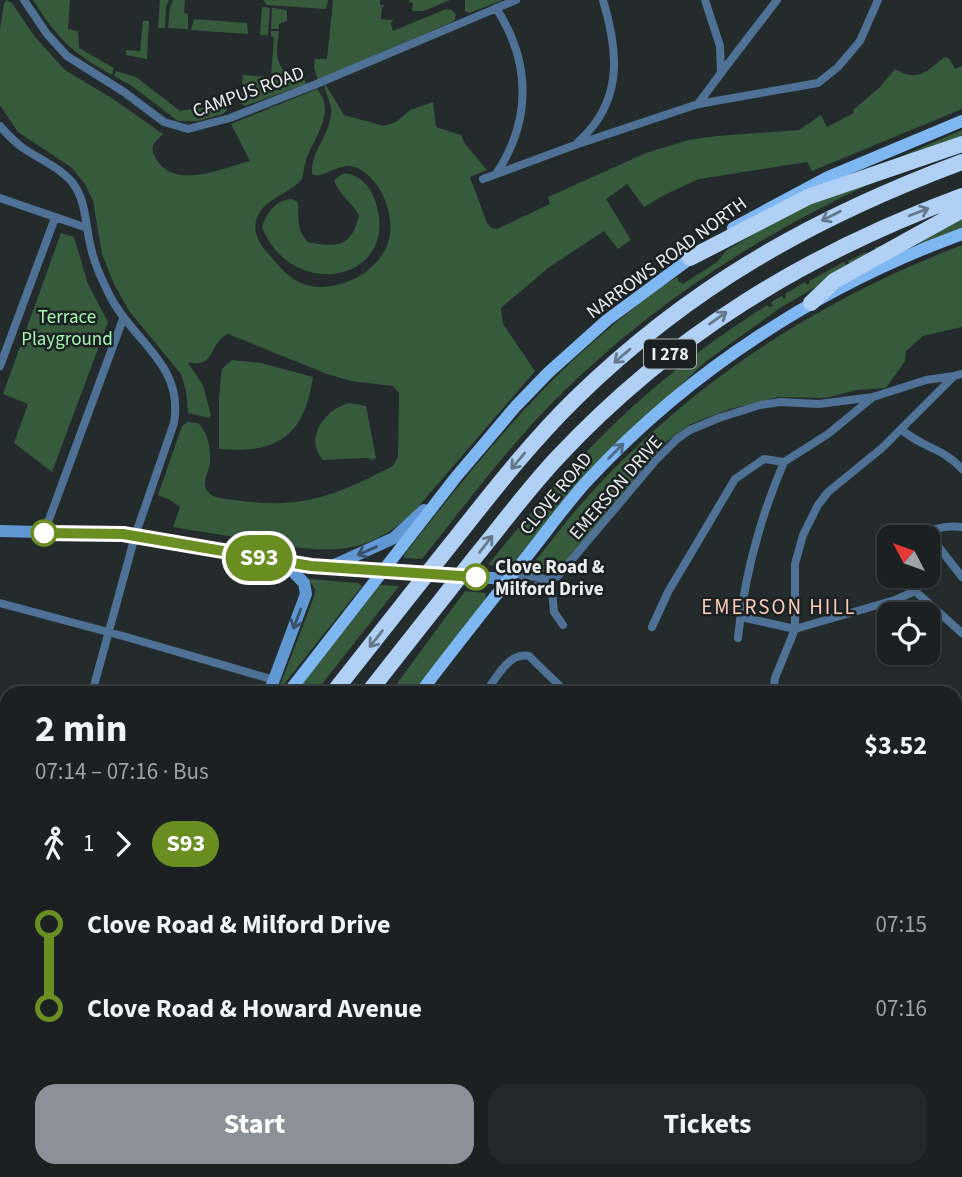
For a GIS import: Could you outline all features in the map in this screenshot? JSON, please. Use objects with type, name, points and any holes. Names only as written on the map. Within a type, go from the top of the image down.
[{"type":"highway","points":[[690,258],[808,197],[962,144]]},
{"type":"highway","name":"I 278","points":[[338,686],[521,456],[575,399],[622,356],[708,290],[785,241],[863,201],[962,162]]},
{"type":"highway","name":"I 278","points":[[374,686],[537,481],[592,422],[646,373],[726,313],[785,276],[869,233],[962,196]]},
{"type":"highway","points":[[811,303],[834,281],[962,210]]},
{"type":"main road","name":"NARROWS ROAD NORTH","points":[[294,686],[390,571],[456,477],[501,422],[560,362],[619,310],[749,218],[871,157],[962,121]]},
{"type":"main road","name":"CLOVE ROAD","points":[[425,686],[578,492],[652,418],[720,362],[811,303],[883,266],[962,234]]},
{"type":"main road","points":[[328,568],[394,538],[456,477]]},
{"type":"main road","points":[[0,531],[135,536],[285,563],[328,568],[508,579]]},
{"type":"main road","points":[[272,686],[306,594],[302,580],[285,563]]},
{"type":"street","name":"CAMPUS ROAD","points":[[24,0],[47,34],[67,56],[124,92],[164,122],[188,129],[229,118],[314,85],[516,0]]},
{"type":"street","points":[[575,145],[601,115],[615,73],[614,43],[603,0]]},
{"type":"street","points":[[705,0],[720,46],[721,73]]},
{"type":"street","points":[[698,104],[777,0]]},
{"type":"street","points":[[483,179],[698,104],[818,83],[838,66],[860,41],[877,0]]},
{"type":"street","points":[[496,8],[515,45],[523,96],[517,131],[496,174]]},
{"type":"street","points":[[0,126],[16,143],[63,174],[81,196],[94,262],[123,319],[165,369],[175,390],[174,423],[135,536],[94,686]]},
{"type":"street","points":[[0,198],[87,228]]},
{"type":"street","points":[[0,366],[55,218]]},
{"type":"street","points":[[44,533],[123,319]]},
{"type":"street","points":[[774,686],[795,629],[795,564],[811,517],[828,492],[860,468],[958,375]]},
{"type":"street","name":"EMERSON DRIVE","points":[[551,580],[567,567],[656,460],[690,430],[728,414],[760,405],[780,402],[818,404],[873,397],[926,380],[958,375]]},
{"type":"street","points":[[738,638],[740,617],[764,512],[784,463],[828,433],[873,397]]},
{"type":"street","points":[[901,429],[908,436],[945,453],[962,469]]},
{"type":"street","points":[[652,627],[668,592],[735,479],[764,459],[784,463]]},
{"type":"street","points":[[940,528],[962,527]]},
{"type":"street","points":[[940,549],[962,577]]},
{"type":"street","points":[[524,575],[551,580],[541,586],[515,588],[508,579],[524,575]]},
{"type":"street","points":[[551,580],[554,612],[556,619],[563,625]]},
{"type":"street","points":[[913,588],[962,633]]},
{"type":"street","points":[[740,617],[795,629],[895,600],[915,591]]},
{"type":"street","points":[[0,603],[109,632],[269,686]]},
{"type":"street","points":[[490,686],[511,659],[524,654],[560,686]]},
{"type":"green space","points":[[7,0],[65,70],[163,134],[154,144],[153,153],[163,168],[174,173],[199,175],[250,161],[231,124],[317,89],[325,106],[325,114],[307,157],[302,179],[264,207],[257,217],[255,227],[263,246],[285,272],[303,284],[315,287],[341,284],[364,273],[382,255],[390,233],[384,197],[378,186],[361,170],[346,166],[323,174],[312,174],[314,157],[331,117],[324,86],[326,85],[344,115],[384,126],[396,122],[410,110],[433,102],[436,127],[461,135],[465,144],[487,170],[470,177],[487,223],[491,228],[497,229],[550,204],[548,197],[646,153],[688,140],[799,130],[821,115],[827,127],[854,113],[853,110],[879,88],[895,69],[910,75],[922,74],[945,57],[949,58],[955,69],[962,66],[962,109],[812,171],[807,162],[699,179],[644,207],[627,184],[606,199],[631,240],[618,249],[604,231],[548,268],[501,308],[503,324],[535,371],[412,514],[393,529],[358,546],[340,549],[302,548],[173,527],[180,507],[158,495],[182,426],[188,422],[198,423],[205,432],[210,456],[205,484],[208,492],[214,496],[258,503],[299,502],[335,493],[393,466],[398,457],[399,393],[393,386],[351,381],[327,374],[228,334],[219,341],[204,362],[188,363],[203,385],[211,416],[209,418],[188,413],[181,374],[129,311],[114,284],[102,254],[93,201],[85,184],[71,167],[18,132],[0,105],[0,29],[4,3]]},
{"type":"green space","points":[[33,0],[70,0],[68,29],[78,31],[79,48],[114,68],[112,75],[66,44]]},
{"type":"green space","points":[[160,0],[169,0],[165,28],[158,28]]},
{"type":"green space","points":[[173,0],[185,0],[184,13],[188,14],[188,29],[168,28]]},
{"type":"green space","points":[[263,0],[328,0],[326,9],[267,5]]},
{"type":"green space","points":[[333,0],[380,0],[380,5],[385,5],[382,7],[381,19],[393,20],[393,31],[446,9],[452,10],[456,15],[454,21],[318,80],[314,68],[315,59],[327,59]]},
{"type":"green space","points":[[409,0],[450,0],[424,11],[412,11],[413,3]]},
{"type":"green space","points":[[465,0],[503,0],[469,13],[465,11]]},
{"type":"green space","points":[[262,7],[270,8],[268,35],[260,35]]},
{"type":"green space","points":[[272,8],[287,10],[287,21],[279,24],[279,29],[271,29]]},
{"type":"green space","points":[[194,19],[247,23],[248,34],[191,30]]},
{"type":"green space","points":[[143,21],[149,21],[147,59],[126,55],[126,50],[140,51]]},
{"type":"green space","points":[[271,31],[279,31],[277,57],[282,68],[293,75],[294,68],[301,69],[306,84],[245,106],[240,103],[243,75],[271,77],[274,37],[271,36]]},
{"type":"green space","points":[[116,71],[136,77],[180,111],[229,101],[228,109],[223,114],[198,121],[178,121],[132,86],[114,76]]},
{"type":"green space","points":[[962,130],[962,139],[888,162]]},
{"type":"green space","points":[[344,173],[363,182],[375,200],[379,228],[373,249],[359,264],[340,273],[318,274],[296,267],[277,251],[262,227],[266,217],[276,205],[292,199],[298,202],[300,228],[308,242],[327,245],[342,243],[352,234],[359,215],[334,180]]},
{"type":"green space","points":[[881,179],[751,247],[670,301],[631,331],[540,416],[422,559],[404,558],[502,434],[583,351],[636,306],[678,277],[678,281],[683,284],[717,262],[727,250],[778,220],[837,192]]},
{"type":"green space","points":[[962,218],[962,228],[916,246],[921,242]]},
{"type":"green space","name":"Terrace Playground","points":[[61,233],[74,237],[88,284],[108,322],[52,472],[14,443],[28,404],[3,394]]},
{"type":"green space","points":[[888,245],[780,308],[705,362],[581,480],[510,567],[488,565],[583,455],[616,422],[686,361],[767,305],[773,306],[771,302],[782,296],[784,299],[785,294],[805,282],[807,285],[809,281],[844,262],[849,264],[848,261],[876,250],[875,247]]},
{"type":"green space","points":[[962,245],[962,327],[923,336],[906,351],[905,361],[886,388],[856,390],[826,398],[778,397],[730,409],[691,424],[666,442],[565,563],[549,572],[529,572],[575,511],[631,451],[717,379],[810,317],[859,291]]},
{"type":"green space","points":[[232,360],[261,363],[313,377],[303,414],[295,427],[272,444],[239,450],[219,449],[222,369]]},
{"type":"green space","points":[[350,403],[366,406],[376,458],[323,460],[315,443],[320,425],[333,411]]},
{"type":"green space","points":[[308,579],[358,583],[362,586],[283,686],[280,686],[314,597],[315,589]]},
{"type":"green space","points":[[380,585],[399,586],[320,686],[301,686]]},
{"type":"green space","points":[[465,591],[486,593],[485,600],[417,686],[395,686]]},
{"type":"bus line","name":"S93","points":[[44,533],[123,534],[285,563],[370,572],[396,571],[476,577]]},
{"type":"place","name":"Clove Road & Milford Drive","points":[[476,577]]},
{"type":"district","name":"EMERSON HILL","points":[[779,607]]}]
